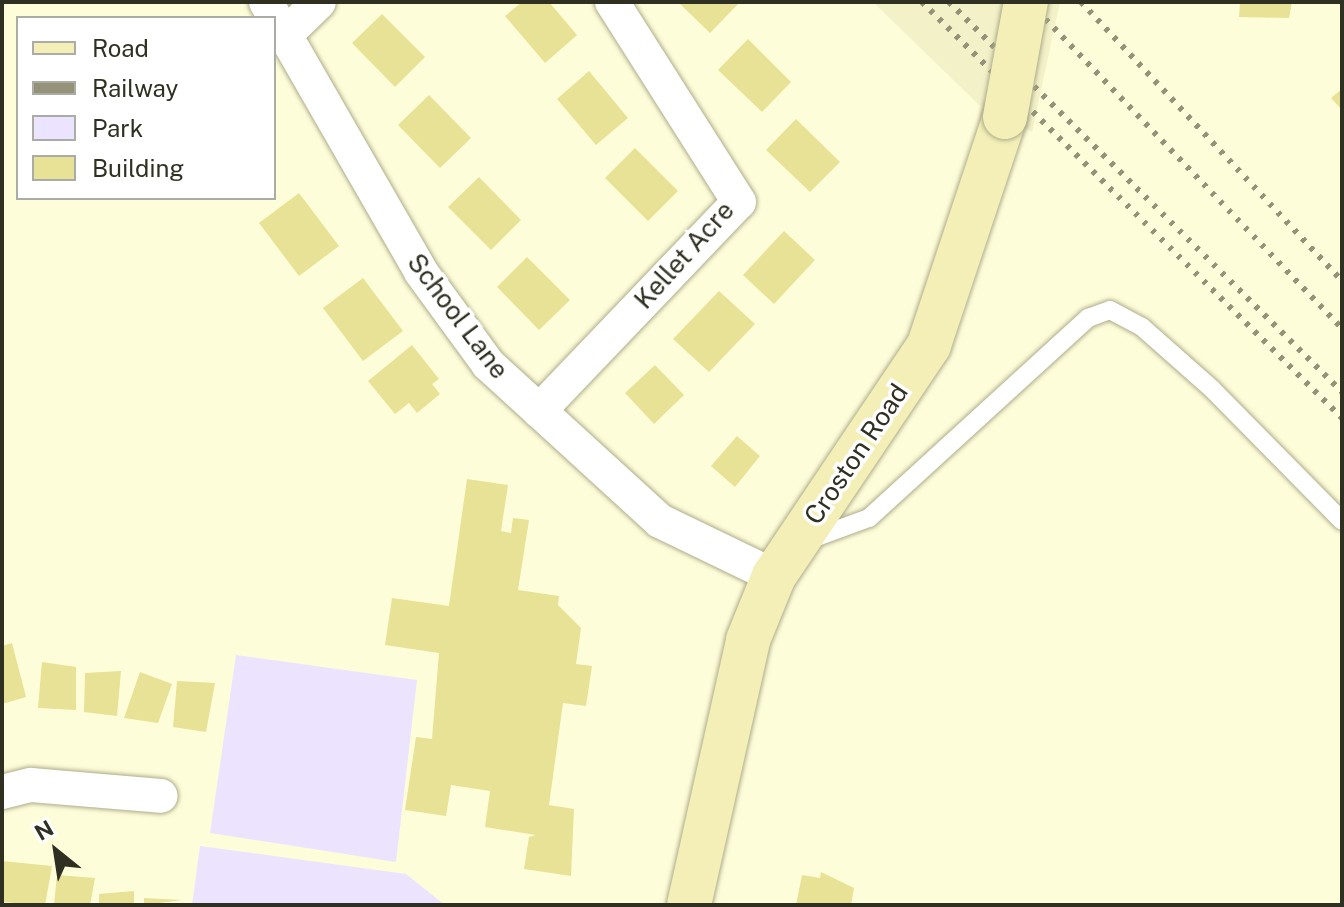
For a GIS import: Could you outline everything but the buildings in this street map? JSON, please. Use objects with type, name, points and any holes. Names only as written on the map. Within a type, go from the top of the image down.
[{"type":"street","points":[[285,35],[319,2]]},
{"type":"street","name":"Kellet Acre","points":[[539,411],[739,202],[612,2]]},
{"type":"street","name":"Croston Road","points":[[689,905],[748,640],[785,561],[929,345],[1005,117],[1026,2]]},
{"type":"street","name":"School Lane","points":[[276,19],[421,272],[488,364],[660,521],[785,561]]},
{"type":"street","points":[[2,792],[31,785],[161,796]]},
{"type":"lane","points":[[785,561],[869,518],[1088,318],[1110,310],[1142,327],[1212,389],[1342,521]]},
{"type":"shaded area","points":[[873,2],[1060,2],[1032,132],[979,105]]},
{"type":"green space","points":[[236,655],[417,680],[396,862],[210,833]]},
{"type":"green space","points":[[200,846],[406,874],[445,905],[192,905]]},
{"type":"railway","points":[[922,2],[1342,418]]},
{"type":"railway","points":[[949,2],[1342,392]]},
{"type":"railway","points":[[1029,2],[1342,328]]},
{"type":"railway","points":[[1081,2],[1342,281]]}]
